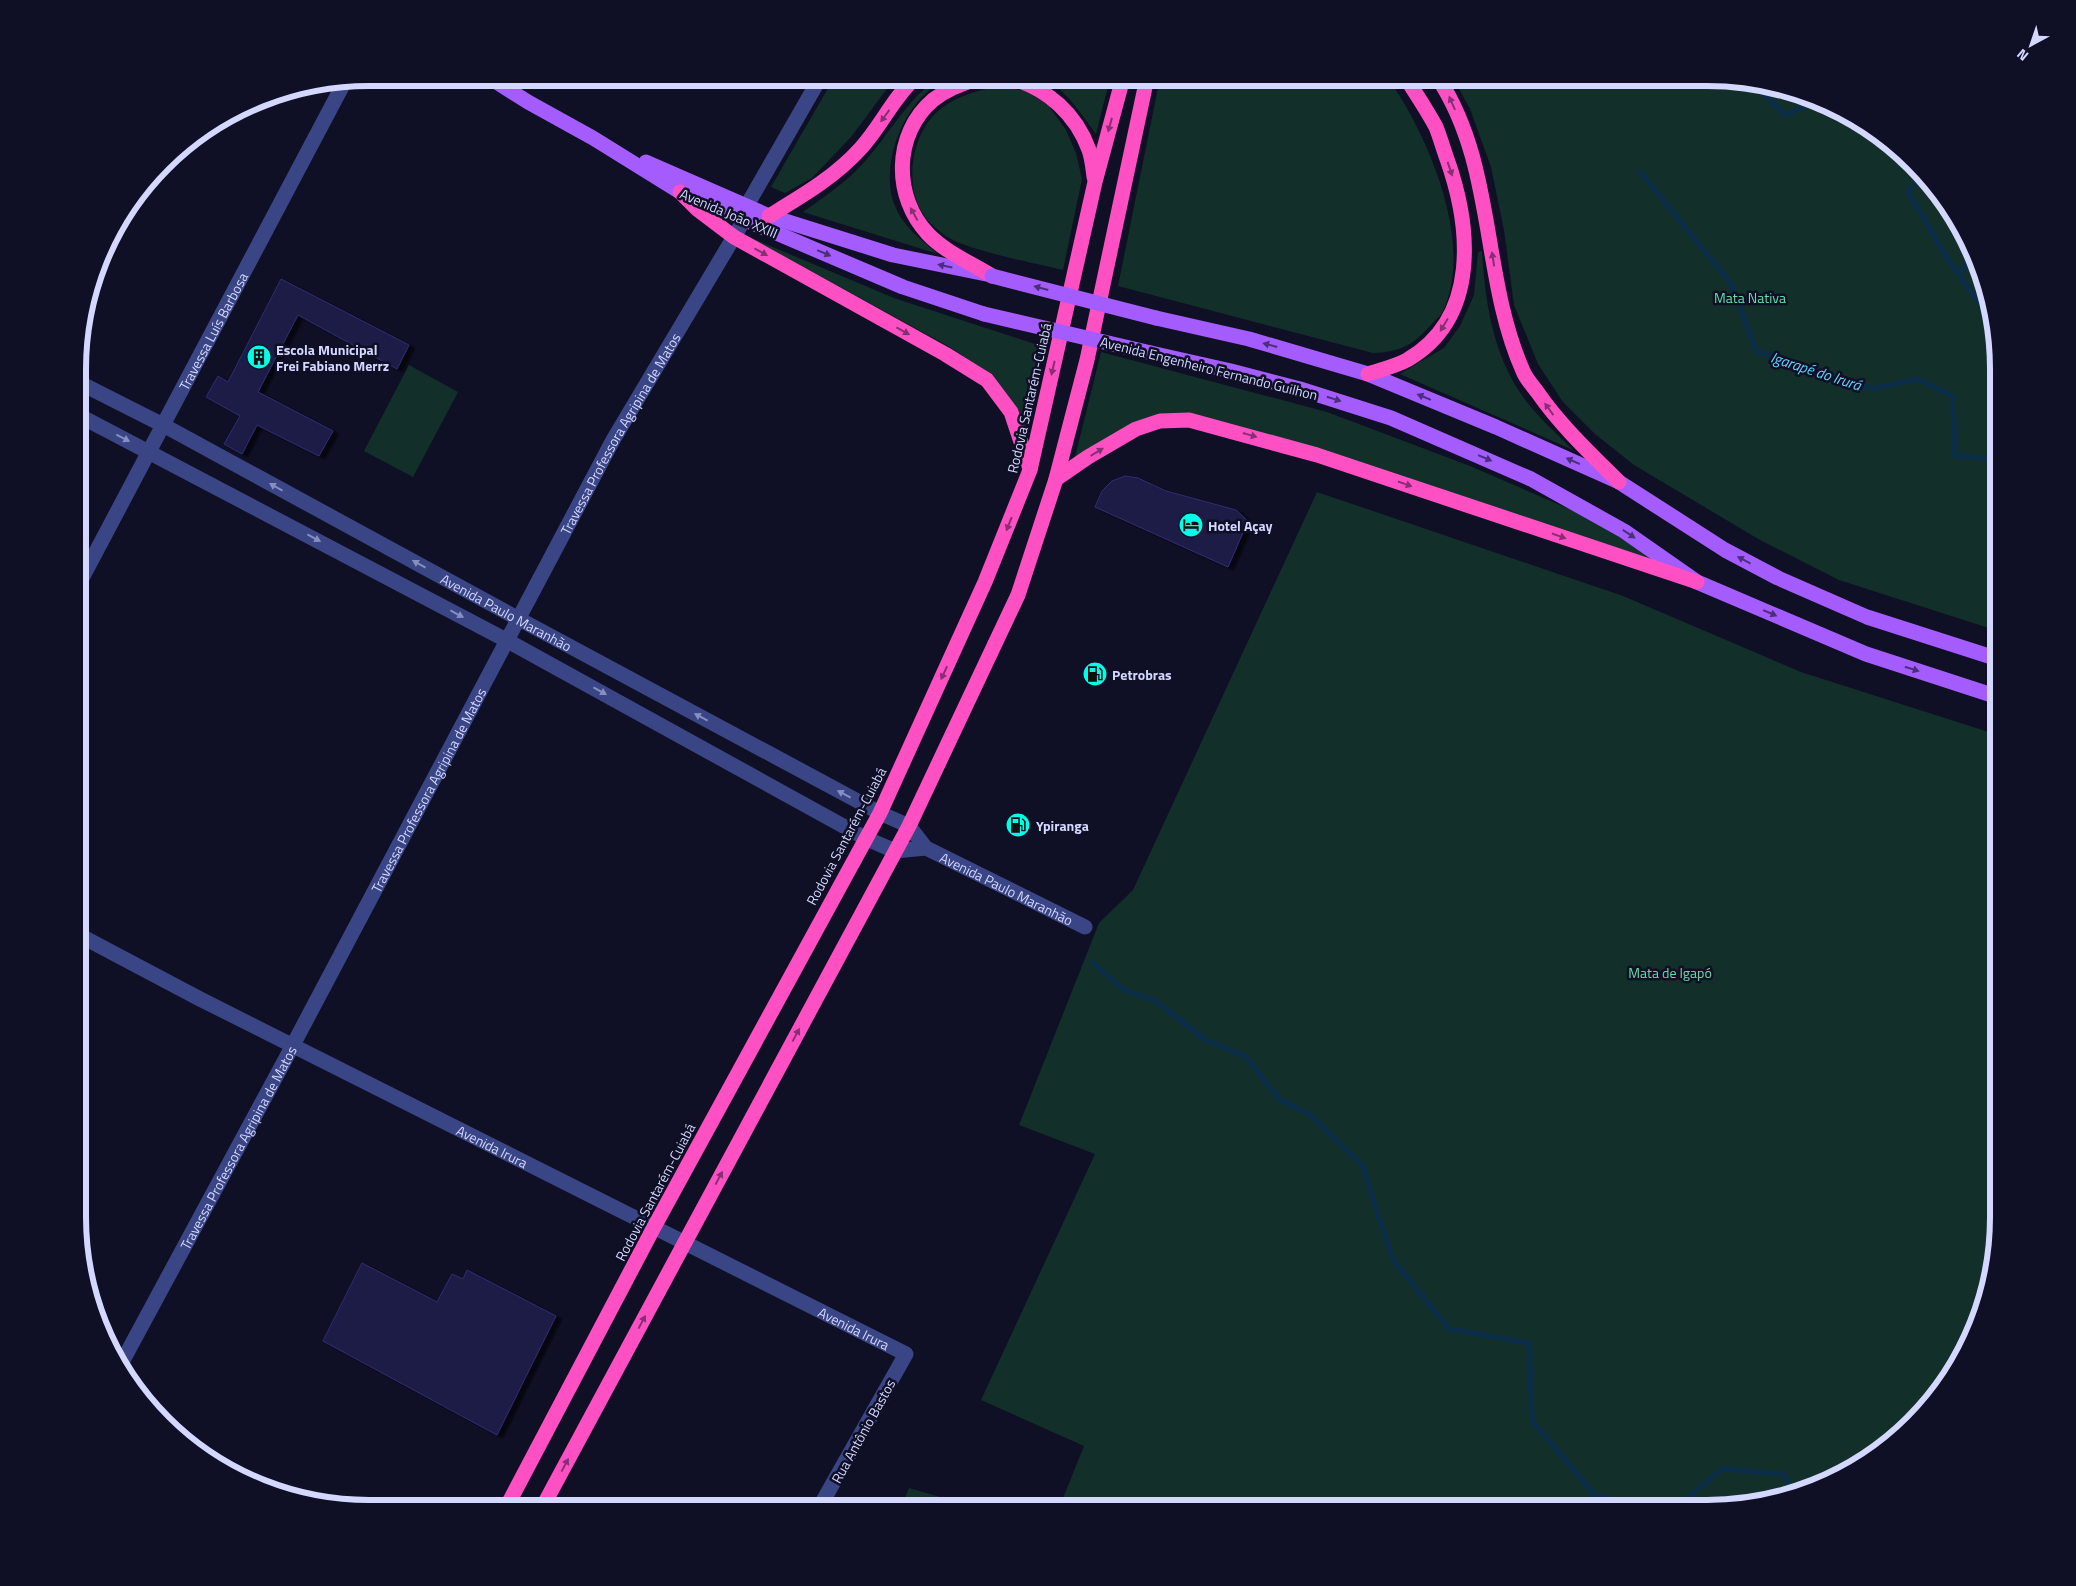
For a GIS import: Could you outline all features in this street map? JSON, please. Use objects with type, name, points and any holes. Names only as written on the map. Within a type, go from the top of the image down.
[{"type":"highway","points":[[769,216],[821,185],[843,166],[863,147],[885,115],[909,86]]},
{"type":"highway","points":[[957,86],[947,90],[916,119],[903,151],[902,167],[905,194],[915,216],[928,234],[946,248],[992,276]]},
{"type":"highway","points":[[1034,86],[1047,93],[1066,110],[1090,151],[1095,182]]},
{"type":"highway","name":"Rodovia Santarém-Cuiabá","points":[[510,1500],[654,1227],[880,813],[985,582],[1030,470],[1095,182],[1121,86]]},
{"type":"highway","points":[[546,1500],[909,826],[1018,595],[1056,479],[1087,360],[1145,86]]},
{"type":"highway","points":[[1368,374],[1407,360],[1432,341],[1442,330],[1457,302],[1463,274],[1465,240],[1456,184],[1436,127],[1411,86]]},
{"type":"highway","points":[[1443,86],[1460,120],[1470,149],[1484,202],[1497,286],[1506,327],[1523,373],[1553,415],[1619,482]]},
{"type":"highway","points":[[680,192],[697,210],[734,237],[945,354],[987,380],[1011,412],[1030,470]]},
{"type":"highway","points":[[1056,479],[1088,457],[1136,429],[1160,421],[1189,420],[1318,455],[1697,582]]},
{"type":"main road","name":"Avenida João XXIII","points":[[503,86],[593,138],[680,192],[745,213],[903,287],[984,314]]},
{"type":"main road","points":[[593,138],[745,213],[769,216],[893,254],[992,276],[1249,340],[1368,374],[1496,427],[1619,482],[1725,550],[1778,578],[1868,617],[1990,656]]},
{"type":"main road","name":"Avenida Engenheiro Fernando Guilhon","points":[[984,314],[1300,388],[1391,418],[1532,478],[1624,531],[1697,582],[1866,654],[1990,694]]},
{"type":"street","name":"Travessa Professora Agripina de Matos","points":[[124,1358],[293,1046],[613,440],[734,237],[745,213],[816,86]]},
{"type":"street","name":"Travessa Luís Barbosa","points":[[86,571],[341,88]]},
{"type":"street","name":"Avenida Paulo Maranhão","points":[[86,386],[163,425],[518,619],[880,813],[909,826],[926,848],[1086,927]]},
{"type":"street","name":"Avenida Paulo Maranhão","points":[[86,419],[506,640],[865,838],[895,851],[926,848]]},
{"type":"street","name":"Avenida Irura","points":[[86,939],[293,1046],[906,1354]]},
{"type":"street","name":"Rua Antônio Bastos","points":[[824,1500],[906,1354]]},
{"type":"green space","points":[[829,86],[889,86],[851,137],[812,178],[785,193],[771,187]]},
{"type":"green space","points":[[936,86],[920,99],[899,132],[890,170],[891,189],[898,214],[914,233],[938,254],[803,212],[836,188],[866,161],[905,110],[926,87]]},
{"type":"green space","points":[[1056,86],[1108,86],[1096,134],[1079,111]]},
{"type":"green space","points":[[1158,86],[1393,86],[1418,129],[1432,159],[1443,191],[1454,256],[1451,286],[1442,313],[1417,339],[1398,349],[1373,353],[1118,286]]},
{"type":"green space","name":"Mata Nativa","points":[[1457,86],[1707,86],[1744,89],[1798,101],[1832,115],[1864,134],[1907,169],[1942,212],[1961,244],[1975,278],[1984,314],[1990,369],[1990,628],[1839,580],[1760,540],[1634,465],[1595,434],[1563,402],[1538,364],[1514,305],[1504,230],[1491,167],[1470,109]]},
{"type":"green space","points":[[994,87],[1024,90],[1048,105],[1066,130],[1076,153],[1082,179],[1063,270],[982,251],[953,240],[930,223],[918,204],[912,176],[913,162],[916,148],[927,123],[943,107],[956,99]]},
{"type":"green space","points":[[749,237],[894,298],[1044,347],[1027,437],[1018,410],[993,375],[948,346]]},
{"type":"green space","points":[[1482,251],[1488,306],[1502,358],[1519,391],[1531,407],[1573,450],[1400,374],[1444,348],[1460,326],[1474,295],[1478,252]]},
{"type":"green space","points":[[1101,352],[1327,412],[1470,466],[1613,528],[1697,582],[1317,455],[1160,421],[1072,469]]},
{"type":"green space","points":[[409,365],[458,392],[413,477],[364,451]]},
{"type":"green space","name":"Mata de Igapó","points":[[1317,492],[1623,596],[1801,672],[1990,732],[1990,1217],[1987,1254],[1980,1290],[1961,1342],[1942,1374],[1920,1403],[1879,1441],[1832,1471],[1798,1485],[1762,1494],[1707,1500],[1062,1500],[1084,1446],[981,1400],[1095,1154],[1019,1125],[1099,923],[1133,890]]},
{"type":"green space","points":[[909,1488],[951,1500],[904,1500]]},
{"type":"building","name":"Escola Municipal Frei Fabiano Merrz","points":[[281,279],[409,345],[397,369],[298,315],[258,392],[333,431],[319,456],[257,425],[242,454],[224,444],[240,416],[206,397],[218,376],[228,382]]},
{"type":"building","name":"Hotel Açay","points":[[1125,476],[1138,478],[1166,491],[1236,510],[1248,521],[1228,567],[1095,507],[1102,491],[1112,481]]},
{"type":"building","points":[[362,1263],[437,1302],[452,1274],[463,1279],[467,1270],[556,1316],[497,1435],[323,1341]]},
{"type":"waterway","points":[[1761,92],[1785,115],[1807,105]]},
{"type":"waterway","name":"Igarapé do Irurá","points":[[1641,173],[1732,285],[1756,351],[1872,389],[1917,379],[1953,396],[1955,456],[1990,458]]},
{"type":"waterway","points":[[1917,180],[1908,192],[1949,261],[1983,308]]},
{"type":"waterway","points":[[1959,274],[1968,261]]},
{"type":"waterway","points":[[1093,963],[1124,990],[1156,1001],[1204,1039],[1246,1057],[1279,1099],[1309,1114],[1362,1165],[1393,1260],[1449,1329],[1529,1343],[1532,1421],[1595,1495],[1613,1500]]},
{"type":"waterway","points":[[1685,1500],[1722,1469],[1783,1474],[1791,1487]]},
{"type":"place","name":"Escola Municipal Frei Fabiano Merrz","points":[[259,357]]},
{"type":"place","name":"Hotel Açay","points":[[1191,525]]},
{"type":"place","name":"Petrobras","points":[[1095,674]]},
{"type":"place","name":"Ypiranga","points":[[1018,825]]}]
